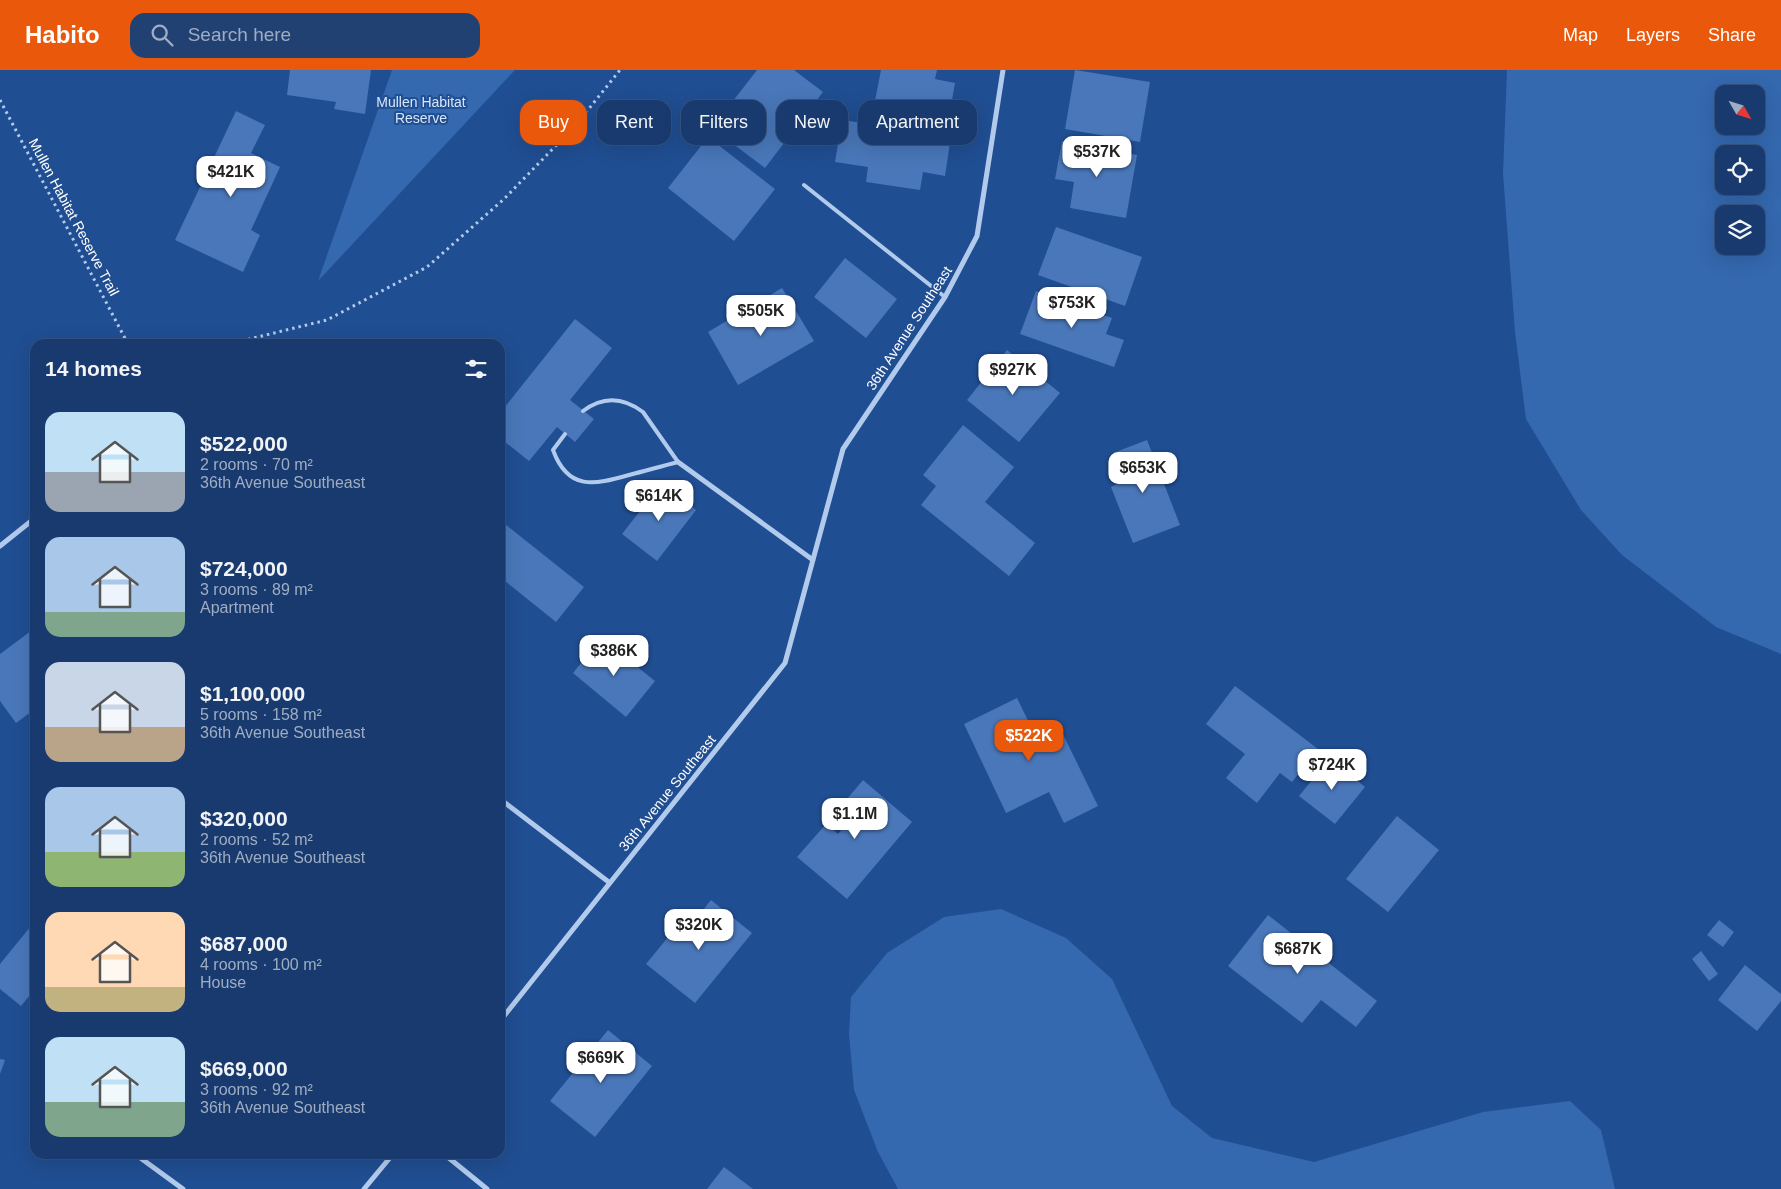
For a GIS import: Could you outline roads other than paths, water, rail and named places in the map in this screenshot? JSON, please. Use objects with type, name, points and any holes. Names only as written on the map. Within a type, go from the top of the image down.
[{"type":"street","name":"36th Avenue Southeast","points":[[505,1015],[785,663],[843,449],[945,297],[977,236],[1003,70]]},
{"type":"street","points":[[678,462],[813,560]]},
{"type":"street","points":[[0,546],[30,522]]},
{"type":"street","points":[[505,803],[610,883]]},
{"type":"street","points":[[142,1159],[183,1189]]},
{"type":"street","points":[[364,1189],[389,1159]]},
{"type":"street","points":[[450,1159],[487,1189]]},
{"type":"lane","points":[[804,185],[945,297]]},
{"type":"lane","points":[[565,434],[553,450],[558,464],[579,481],[591,484],[678,462],[643,412],[635,406],[621,400],[606,400],[593,403],[583,411]]},
{"type":"park label","name":"Mullen Habitat Reserve","points":[[421,110]]}]
